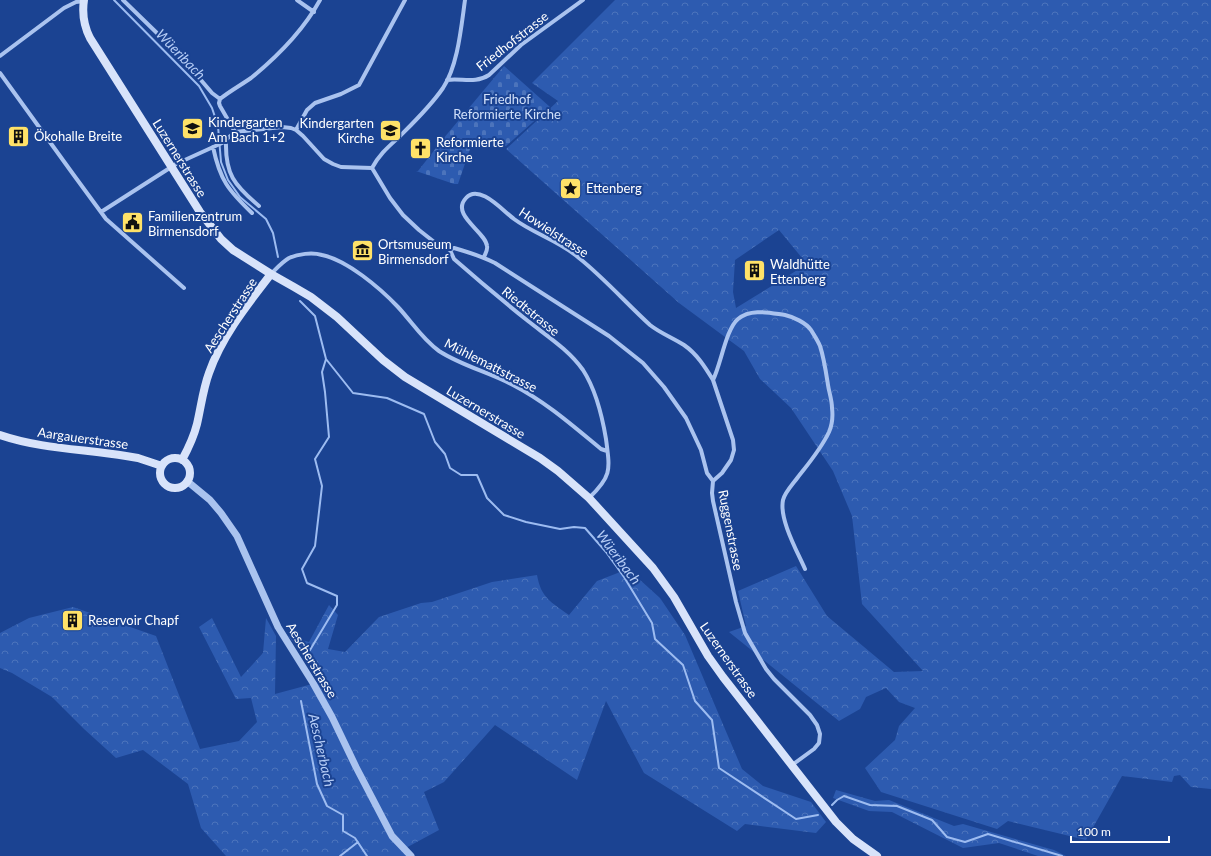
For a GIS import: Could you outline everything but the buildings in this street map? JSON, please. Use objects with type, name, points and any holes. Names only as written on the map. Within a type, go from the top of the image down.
[{"type":"main road","name":"Luzernerstrasse","points":[[84,1],[84,18],[86,30],[90,38],[200,212],[221,239],[233,250],[311,297],[337,317],[383,360],[405,377],[540,458],[558,471],[589,498],[653,568],[674,597],[708,656],[723,677],[836,822],[854,839],[877,856]]},
{"type":"main road","name":"Aescherstrasse","points":[[182,460],[193,436],[207,379],[216,356],[245,308],[271,274]]},
{"type":"main road","name":"Aargauerstrasse","points":[[0,435],[43,446],[126,456],[162,466]]},
{"type":"main road","points":[[167,460],[182,460],[188,466],[189,477],[181,486],[173,488],[163,482],[160,470],[167,460]]},
{"type":"street","points":[[123,0],[160,36],[170,41],[177,52],[212,93],[220,99]]},
{"type":"street","points":[[297,0],[314,12]]},
{"type":"street","points":[[220,99],[250,78],[277,56],[300,31],[314,12],[320,0]]},
{"type":"street","points":[[296,130],[307,110],[314,103],[341,94],[359,85],[405,0]]},
{"type":"street","points":[[101,212],[171,167],[224,142],[235,132],[286,127],[296,130],[324,159],[333,164],[341,167],[372,168],[380,155],[408,128],[434,99],[447,80],[457,50],[465,0]]},
{"type":"street","name":"Friedhofstrasse","points":[[447,80],[483,79],[503,63],[521,45],[583,0]]},
{"type":"street","points":[[0,56],[68,6],[76,2],[84,1]]},
{"type":"street","points":[[0,73],[101,212],[118,230],[184,288]]},
{"type":"street","points":[[220,99],[220,106],[235,132]]},
{"type":"street","points":[[224,142],[228,167],[233,178],[245,194],[259,206]]},
{"type":"street","points":[[215,146],[217,163],[227,186],[235,197],[252,213]]},
{"type":"street","name":"Riedtstrasse","points":[[372,168],[390,198],[403,215],[418,230],[438,245],[450,250],[454,259],[505,303],[571,355],[582,370],[592,388],[599,407],[604,426],[609,468],[602,484],[589,498]]},
{"type":"street","name":"Howielstrasse","points":[[484,257],[488,247],[486,241],[463,214],[462,210],[463,202],[466,197],[471,194],[478,193],[486,196],[515,220],[559,244],[579,257],[652,326],[684,346],[702,362],[713,380]]},
{"type":"street","name":"Ruggenstrasse","points":[[450,250],[454,248],[484,257],[608,336],[643,363],[664,387],[686,418],[701,450],[707,473],[713,481],[713,501],[736,602],[745,633],[766,669],[792,698],[810,715],[817,725],[820,734],[819,743],[792,765]]},
{"type":"street","name":"Mühlemattstrasse","points":[[271,274],[283,262],[294,256],[320,254],[331,257],[364,276],[398,307],[424,339],[439,351],[458,362],[513,384],[557,412],[601,449],[608,451]]},
{"type":"street","points":[[713,481],[722,473],[731,460],[734,450],[733,440],[713,380],[718,371],[731,327],[738,319],[745,315],[754,313],[764,312],[796,318],[810,329],[819,344],[832,408],[832,422],[829,431],[818,451],[783,500],[785,523],[805,569]]},
{"type":"street","name":"Aescherstrasse","points":[[187,481],[210,500],[237,536],[278,627],[313,683],[332,717],[356,768],[392,836],[411,856]]},
{"type":"green space","points":[[615,0],[1211,0],[1211,789],[1191,787],[1180,775],[1174,776],[1172,782],[1122,776],[1086,840],[1008,821],[997,829],[881,792],[865,768],[895,740],[899,726],[915,708],[899,702],[886,688],[866,697],[860,709],[839,721],[729,632],[746,626],[738,591],[796,566],[827,616],[894,672],[923,671],[862,604],[852,516],[833,471],[791,408],[760,379],[744,351],[679,303],[506,149],[558,101],[532,83]],"holes":[[[779,230],[807,264],[736,308],[733,292],[735,260]]]},
{"type":"green space","name":"Friedhof Reformierte Kirche","points":[[504,66],[550,107],[506,146],[470,149],[458,184],[416,171],[418,171]]},
{"type":"green space","points":[[628,569],[660,598],[685,635],[742,769],[763,786],[811,802],[826,822],[816,833],[745,824],[737,831],[644,773],[606,701],[577,780],[495,725],[444,782],[424,792],[439,830],[402,850],[407,856],[226,856],[201,828],[188,784],[143,750],[116,758],[52,697],[12,673],[0,668],[0,633],[29,618],[73,607],[156,636],[200,749],[239,741],[257,722],[251,698],[236,699],[199,627],[212,618],[241,677],[263,653],[266,618],[276,636],[275,694],[327,680],[288,636],[309,642],[329,605],[338,615],[328,649],[345,652],[379,617],[421,603],[432,602],[492,582],[537,575],[541,589],[548,599],[569,615],[597,581]]},
{"type":"green space","points":[[836,790],[875,801],[889,800],[954,826],[963,824],[1054,850],[1066,856],[1038,856],[999,843],[963,848],[892,812],[869,811],[833,798]]},
{"type":"waterway","name":"Wüeribach","points":[[114,0],[199,86],[212,108],[218,126],[221,162],[228,180],[240,197],[266,219],[273,233],[278,257]]},
{"type":"waterway","name":"Wüeribach","points":[[300,301],[315,316],[326,359],[353,393],[387,398],[424,414],[435,442],[445,454],[450,468],[461,475],[477,475],[487,498],[504,515],[526,522],[560,529],[574,527],[585,528],[606,552],[624,577],[652,623],[655,639],[683,665],[695,701],[712,720],[719,768],[796,819],[818,815]]},
{"type":"waterway","name":"Aescherbach","points":[[310,650],[337,605],[337,596],[307,583],[302,569],[315,546],[322,486],[315,459],[329,437],[322,372],[326,359]]},
{"type":"waterway","name":"Aescherbach","points":[[301,701],[317,784],[327,806],[343,815],[343,831],[355,838],[367,856]]},
{"type":"waterway","name":"Wüeribach","points":[[832,805],[844,796],[870,805],[897,806],[932,820],[947,837],[965,842],[988,834],[1062,856]]},
{"type":"waterway","points":[[340,856],[358,842]]},
{"type":"place","name":"Kindergarten Am Bach 1+2","points":[[192,129]]},
{"type":"place","name":"Kindergarten Kirche","points":[[390,130]]},
{"type":"place","name":"Ökohalle Breite","points":[[18,136]]},
{"type":"place","name":"Reformierte Kirche","points":[[421,149]]},
{"type":"place","name":"Ettenberg","points":[[570,188]]},
{"type":"place","name":"Familienzentrum Birmensdorf","points":[[132,223]]},
{"type":"place","name":"Ortsmuseum Birmensdorf","points":[[363,251]]},
{"type":"place","name":"Waldhütte Ettenberg","points":[[755,271]]},
{"type":"place","name":"Reservoir Chapf","points":[[73,620]]}]
